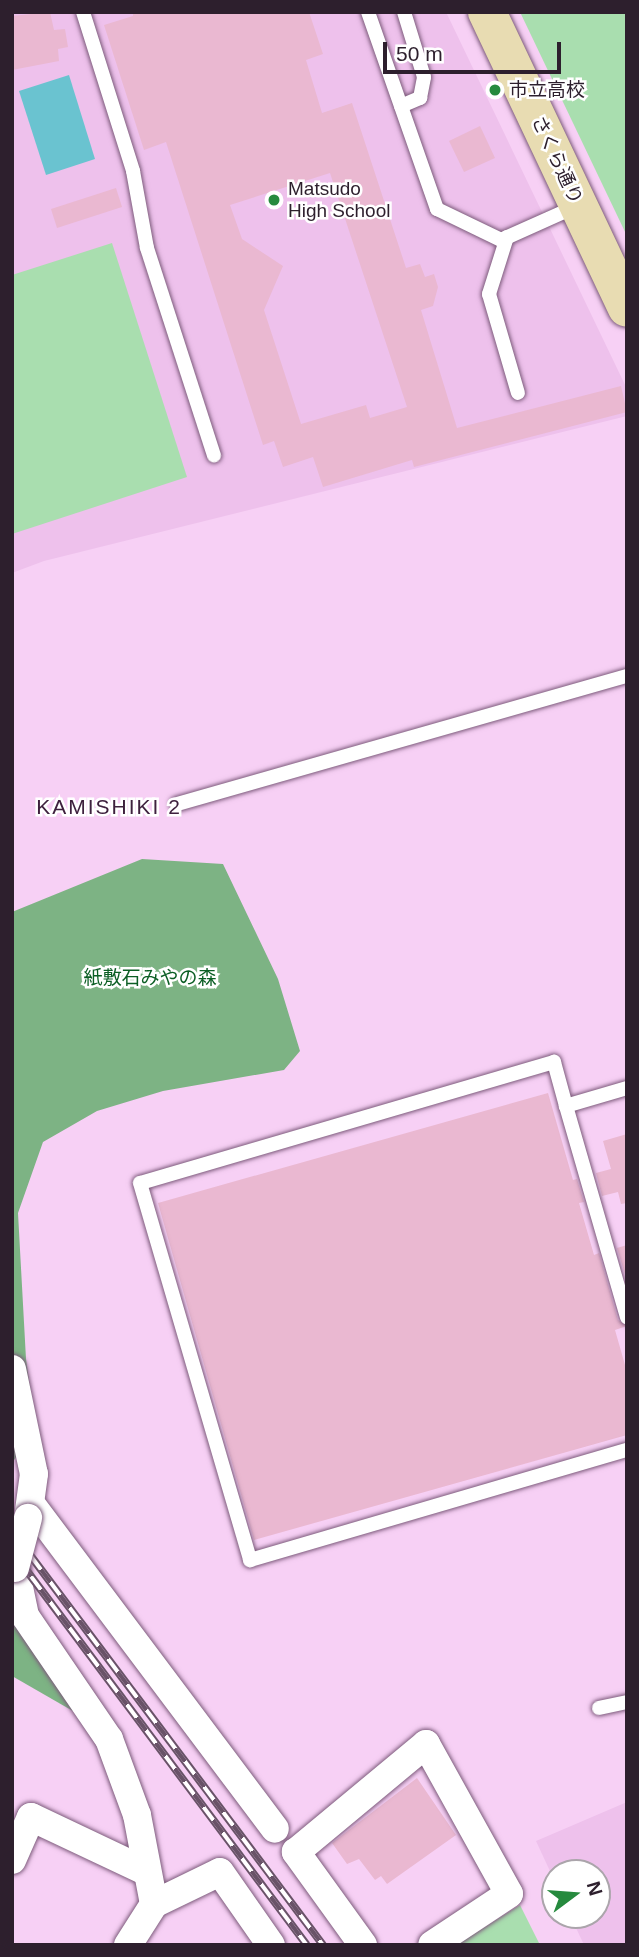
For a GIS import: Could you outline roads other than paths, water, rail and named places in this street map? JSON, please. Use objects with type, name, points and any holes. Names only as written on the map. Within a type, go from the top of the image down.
[{"type":"street","name":"さくら通り","points":[[487,12],[627,308]]},
{"type":"street","points":[[12,1369],[34,1474],[29,1511],[15,1568],[25,1616],[108,1739],[137,1815],[145,1871],[154,1904]]},
{"type":"street","points":[[29,1511],[275,1829]]},
{"type":"street","points":[[363,1945],[296,1852],[426,1744],[509,1894],[432,1945]]},
{"type":"street","points":[[12,1860],[31,1817],[145,1871]]},
{"type":"street","points":[[128,1945],[154,1904],[220,1872],[271,1945]]},
{"type":"lane","points":[[83,12],[133,171],[147,248],[214,455]]},
{"type":"lane","points":[[368,12],[437,209],[477,232],[501,240],[578,206]]},
{"type":"lane","points":[[401,106],[420,98],[424,77],[404,12]]},
{"type":"lane","points":[[507,237],[489,294],[518,393]]},
{"type":"lane","points":[[177,804],[627,676]]},
{"type":"lane","points":[[627,1317],[554,1062],[140,1183],[250,1559],[627,1450]]},
{"type":"lane","points":[[566,1106],[627,1088]]},
{"type":"lane","points":[[599,1708],[627,1702]]},
{"type":"railway","points":[[12,1531],[323,1945]]},
{"type":"railway","points":[[12,1551],[307,1945]]},
{"type":"place","name":"市立高校","points":[[495,90]]},
{"type":"place","name":"Matsudo High School","points":[[274,200]]},
{"type":"district","name":"KAMISHIKI 2","points":[[109,807]]},
{"type":"park label","name":"紙敷石みやの森","points":[[150,978]]}]
